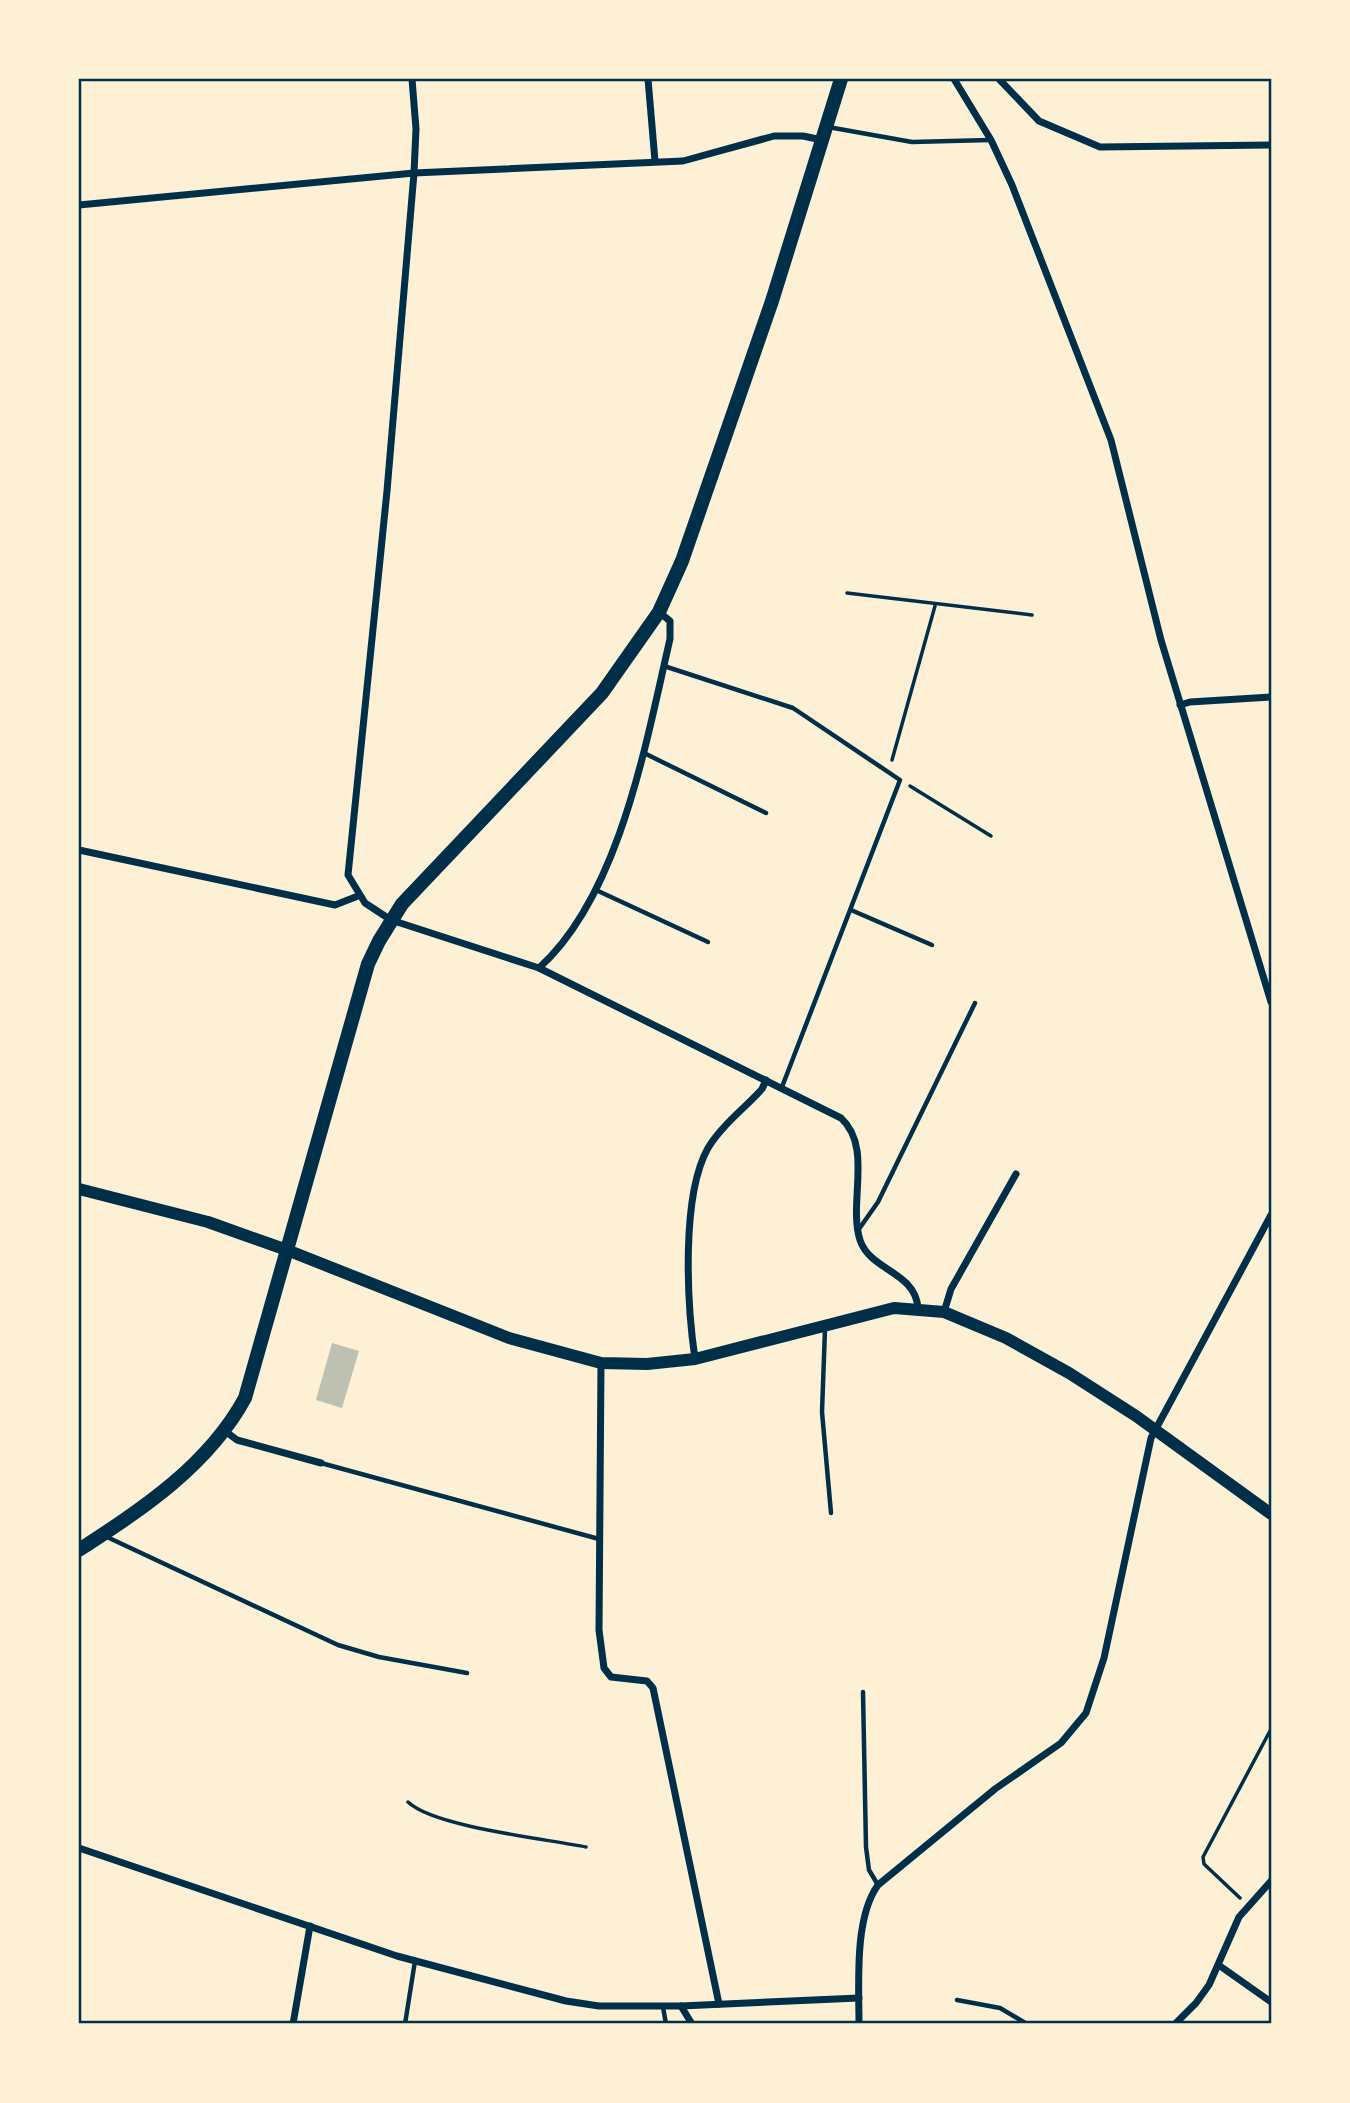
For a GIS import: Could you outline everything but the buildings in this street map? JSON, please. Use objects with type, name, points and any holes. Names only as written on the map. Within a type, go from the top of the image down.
[{"type":"main road","points":[[79,1550],[183,1474],[225,1431],[245,1398],[368,964],[391,920],[402,904],[602,692],[659,612],[687,548],[772,301],[841,79]]},
{"type":"street","points":[[412,79],[416,129],[414,173],[387,491],[348,875],[358,896],[391,920],[539,968],[782,1087],[848,1124],[856,1145],[859,1229],[865,1248],[911,1286],[918,1308]]},
{"type":"street","points":[[648,79],[655,162]]},
{"type":"street","points":[[954,79],[990,139],[1012,185],[1111,440],[1180,705],[1271,1002]]},
{"type":"street","points":[[999,79],[1039,121],[1100,147],[1271,145]]},
{"type":"street","points":[[79,205],[414,173],[683,161],[774,136],[825,133]]},
{"type":"street","points":[[539,968],[564,943],[589,906],[643,753],[671,628],[670,621],[659,612]]},
{"type":"street","points":[[1180,705],[1190,702],[1271,697]]},
{"type":"street","points":[[79,849],[335,905],[358,896]]},
{"type":"street","points":[[695,1359],[689,1214],[695,1181],[710,1146],[762,1089],[766,1080]]},
{"type":"street","points":[[944,1312],[951,1289],[1016,1174]]},
{"type":"street","points":[[79,1189],[180,1214],[287,1250],[509,1339],[601,1363],[647,1364],[695,1359],[868,1313],[918,1308],[944,1312],[981,1326],[1048,1362],[1155,1429],[1271,1514]]},
{"type":"street","points":[[859,2024],[865,1911],[878,1885],[995,1789],[1061,1743],[1086,1713],[1097,1688],[1146,1453],[1155,1429],[1271,1215]]},
{"type":"street","points":[[601,1363],[599,1630],[604,1668],[611,1677],[647,1681],[653,1688],[719,2004]]},
{"type":"street","points":[[225,1431],[237,1440],[321,1463]]},
{"type":"street","points":[[79,1848],[415,1961],[566,2001],[599,2006],[681,2006],[859,1998]]},
{"type":"street","points":[[1175,2024],[1196,2003],[1220,1966],[1239,1917],[1271,1881]]},
{"type":"street","points":[[293,2024],[310,1926]]},
{"type":"street","points":[[1220,1966],[1271,2002]]},
{"type":"street","points":[[681,2006],[692,2024]]},
{"type":"lane","points":[[825,133],[912,142],[990,139]]},
{"type":"lane","points":[[664,666],[793,708],[900,780],[782,1087]]},
{"type":"lane","points":[[643,753],[766,813]]},
{"type":"lane","points":[[596,891],[708,942]]},
{"type":"lane","points":[[851,910],[932,945]]},
{"type":"lane","points":[[859,1229],[878,1202],[975,1003]]},
{"type":"lane","points":[[824,1324],[822,1412],[831,1513]]},
{"type":"lane","points":[[321,1463],[599,1539]]},
{"type":"lane","points":[[103,1534],[115,1543],[338,1645],[379,1657],[467,1673]]},
{"type":"lane","points":[[863,1692],[866,1847],[869,1870],[878,1885]]},
{"type":"lane","points":[[405,2024],[415,1961]]},
{"type":"lane","points":[[957,2000],[1000,2008],[1027,2024]]},
{"type":"lane","points":[[663,2006],[666,2024]]},
{"type":"path","points":[[847,593],[1032,615]]},
{"type":"path","points":[[889,772],[936,605]]},
{"type":"path","points":[[900,780],[992,836]]},
{"type":"path","points":[[1241,1901],[1239,1894],[1204,1864],[1203,1857],[1271,1729]]},
{"type":"path","points":[[408,1802],[414,1808],[453,1822],[586,1847]]}]
